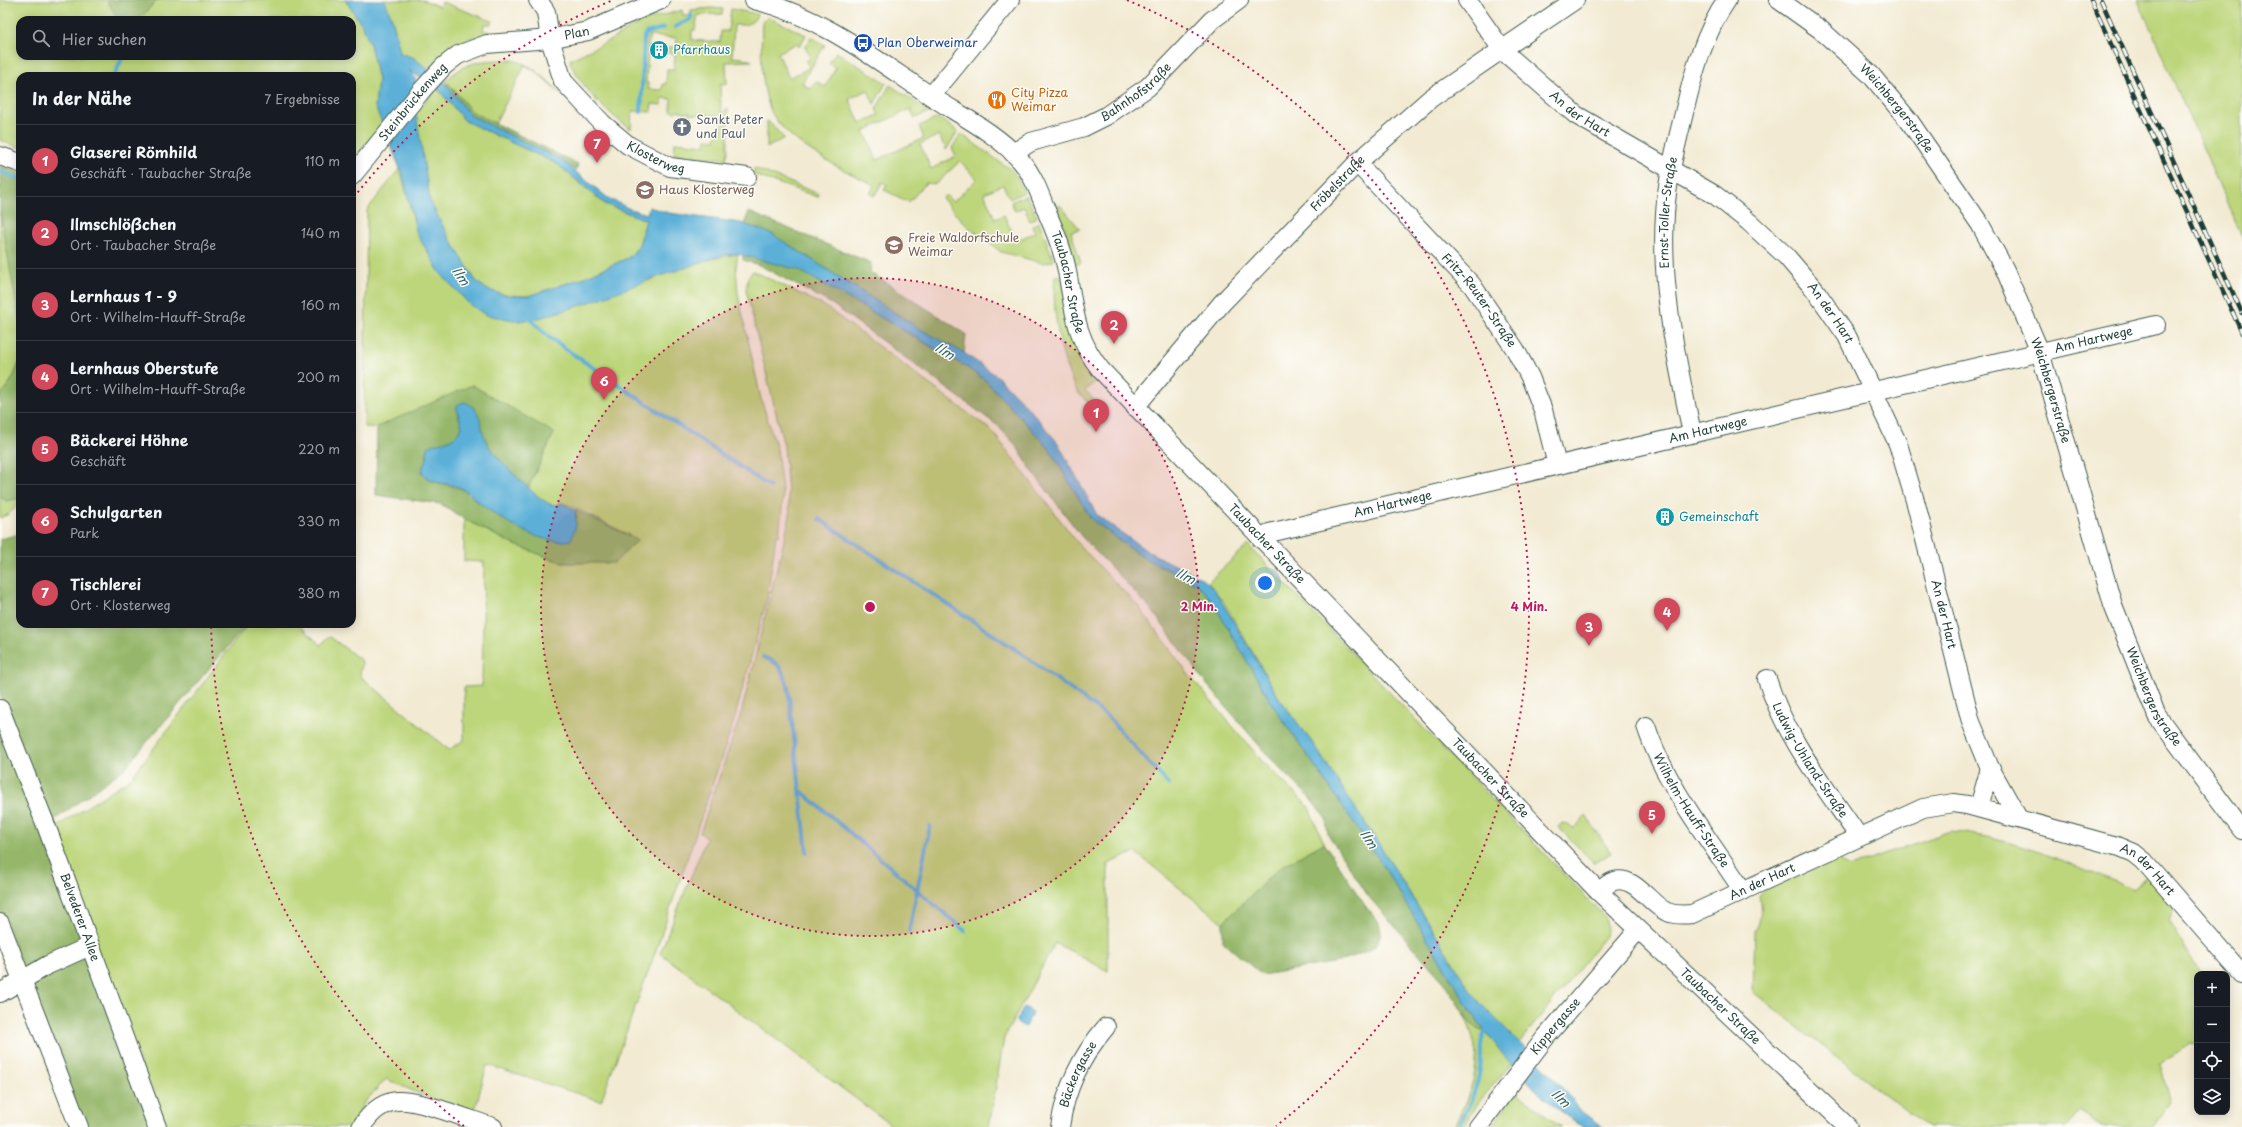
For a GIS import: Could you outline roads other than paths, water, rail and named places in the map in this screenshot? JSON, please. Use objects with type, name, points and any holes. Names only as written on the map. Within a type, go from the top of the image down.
[{"type":"street","name":"Klosterweg","points":[[538,0],[546,12],[550,39],[563,81],[603,124],[628,146],[670,168],[747,177]]},
{"type":"street","name":"Plan","points":[[487,44],[550,39],[588,31],[661,0]]},
{"type":"street","name":"Taubacher Straße","points":[[754,0],[780,8],[818,23],[861,49],[998,140],[1013,153],[1030,175],[1059,242],[1066,265],[1073,313],[1084,346],[1101,370],[1598,892],[1848,1127]]},
{"type":"street","points":[[931,96],[1010,0]]},
{"type":"street","points":[[1212,20],[1213,0]]},
{"type":"street","name":"Bahnhofstraße","points":[[1013,153],[1031,142],[1084,127],[1106,116],[1148,87],[1212,20],[1239,0]]},
{"type":"street","name":"An der Hart","points":[[1467,0],[1503,51],[1576,115],[1671,168],[1714,195],[1749,222],[1786,256],[1815,290],[1847,336],[1898,444],[1912,489],[1970,722],[1990,768],[2018,818]]},
{"type":"street","name":"Fröbelstraße","points":[[1135,407],[1222,303],[1357,163],[1431,98],[1503,51],[1575,0]]},
{"type":"street","name":"Ernst-Toller-Straße","points":[[1692,433],[1676,355],[1665,273],[1665,214],[1671,168],[1692,75],[1718,14],[1727,0]]},
{"type":"street","name":"Weichbergerstraße","points":[[1779,0],[1820,30],[1871,75],[1910,122],[1980,224],[2005,270],[2040,352],[2113,605],[2157,716],[2242,830]]},
{"type":"street","name":"Steinbrückenweg","points":[[356,171],[376,145],[444,66],[458,55],[487,44]]},
{"type":"street","points":[[0,156],[16,162]]},
{"type":"street","name":"Fritz-Reuter-Straße","points":[[1357,163],[1472,285],[1515,349],[1530,377],[1543,410],[1557,465]]},
{"type":"street","name":"Am Hartwege","points":[[1262,539],[1269,533],[2156,325]]},
{"type":"street","name":"Ludwig-Uhland-Straße","points":[[1767,679],[1774,702],[1808,762],[1859,837]]},
{"type":"street","name":"Belvederer Allee","points":[[0,709],[157,1127]]},
{"type":"street","name":"Wilhelm-Hauff-Straße","points":[[1646,726],[1652,744],[1674,785],[1743,891]]},
{"type":"street","points":[[1979,807],[1990,768]]},
{"type":"street","name":"An der Hart","points":[[1598,892],[1610,883],[1622,881],[1636,888],[1660,908],[1681,915],[1692,914],[1923,808],[1954,803],[1979,807],[2134,852],[2144,860],[2242,974]]},
{"type":"street","points":[[0,923],[23,979],[79,1127]]},
{"type":"street","name":"Kippergasse","points":[[1478,1127],[1545,1038],[1638,930]]},
{"type":"street","points":[[0,993],[23,979],[90,946]]},
{"type":"street","name":"Bäckergasse","points":[[1060,1127],[1062,1114],[1074,1080],[1090,1047],[1106,1027]]},
{"type":"street","points":[[361,1127],[371,1112],[396,1101],[423,1105],[493,1127]]},
{"type":"water","name":"Ilm","points":[[345,0],[385,0],[394,25],[400,53],[414,58],[444,82],[470,115],[561,160],[608,198],[630,209],[647,214],[649,207],[669,213],[741,223],[772,234],[920,329],[964,353],[997,376],[1033,413],[1058,443],[1097,515],[1147,551],[1203,579],[1214,589],[1279,698],[1314,745],[1386,855],[1470,990],[1482,1005],[1547,1070],[1582,1112],[1603,1127],[1584,1127],[1577,1123],[1544,1098],[1504,1056],[1470,1010],[1379,859],[1272,704],[1211,599],[1198,585],[1141,556],[1091,519],[1049,448],[986,381],[965,366],[799,270],[738,254],[723,255],[579,306],[539,318],[519,321],[486,315],[470,305],[440,273],[417,234],[403,176],[375,106],[378,80],[370,44],[361,23]],"holes":[[[408,70],[437,88],[465,121],[557,164],[605,204],[646,220],[639,245],[630,257],[580,279],[528,296],[505,295],[486,289],[476,281],[447,234],[430,201],[415,108],[415,77]]]},
{"type":"water","points":[[464,402],[475,409],[478,414],[485,439],[492,451],[517,478],[544,501],[553,505],[562,503],[575,510],[576,525],[571,540],[548,540],[524,531],[491,511],[463,489],[437,482],[422,473],[423,466],[427,460],[428,447],[455,437],[462,427],[457,405]]},
{"type":"water","points":[[1024,1007],[1033,1012],[1025,1027],[1016,1022]]},
{"type":"waterway","points":[[675,27],[691,19],[691,15]]},
{"type":"waterway","points":[[641,112],[644,36],[646,33],[664,28]]},
{"type":"waterway","points":[[116,72],[121,60]]},
{"type":"waterway","points":[[0,172],[16,178]]},
{"type":"waterway","points":[[527,316],[549,337],[570,352],[770,487]]},
{"type":"waterway","points":[[819,519],[1018,651],[1107,716],[1169,785]]},
{"type":"waterway","points":[[763,657],[769,659],[780,667],[788,686],[807,852]]},
{"type":"waterway","points":[[800,790],[965,931]]},
{"type":"waterway","points":[[909,931],[930,826]]},
{"type":"waterway","points":[[1458,1127],[1469,1106],[1477,1084],[1481,1063],[1481,1044],[1487,1027]]},
{"type":"railway","points":[[2091,0],[2242,333]]},
{"type":"railway","points":[[2101,0],[2242,313]]},
{"type":"place","name":"Plan Oberweimar","points":[[863,43]]},
{"type":"place","name":"Pfarrhaus","points":[[659,50]]},
{"type":"place","name":"City Pizza Weimar","points":[[997,100]]},
{"type":"place","name":"Sankt Peter und Paul","points":[[682,127]]},
{"type":"place","name":"Tischlerei","points":[[597,163]]},
{"type":"place","name":"Haus Klosterweg","points":[[645,190]]},
{"type":"place","name":"Freie Waldorfschule Weimar","points":[[894,245]]},
{"type":"place","name":"Ilmschlößchen","points":[[1114,344]]},
{"type":"place","name":"Schulgarten","points":[[604,400]]},
{"type":"place","name":"Glaserei Römhild","points":[[1096,432]]},
{"type":"place","name":"Gemeinschaft","points":[[1665,517]]},
{"type":"place","name":"Lernhaus Oberstufe","points":[[1667,631]]},
{"type":"place","name":"Lernhaus 1 - 9","points":[[1589,646]]},
{"type":"place","name":"Bäckerei Höhne","points":[[1652,834]]}]
